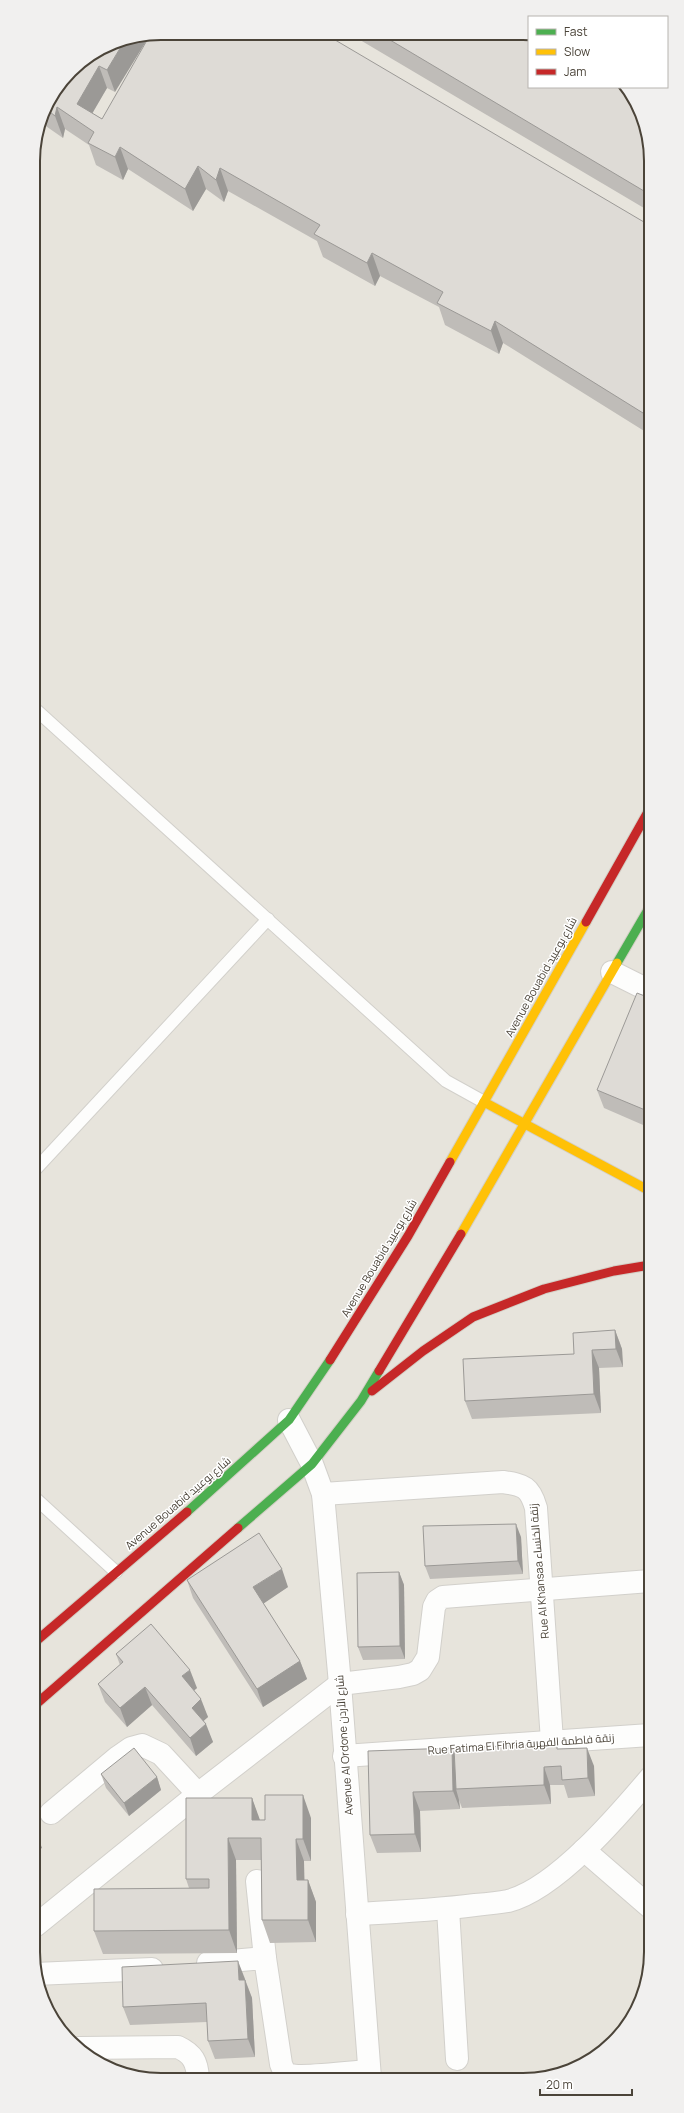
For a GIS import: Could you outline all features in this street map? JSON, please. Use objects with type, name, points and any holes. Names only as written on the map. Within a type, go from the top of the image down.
[{"type":"street","name":"Avenue Bouabid شارع بوعبيد","points":[[40,1638],[212,1491],[289,1420],[307,1396],[352,1327],[408,1236],[644,819]]},
{"type":"street","points":[[40,1701],[312,1464],[360,1401],[525,1126],[644,918]]},
{"type":"street","points":[[612,972],[644,989]]},
{"type":"street","points":[[484,1102],[525,1126],[644,1188]]},
{"type":"street","points":[[360,1401],[423,1351],[473,1317],[544,1289],[614,1271],[644,1266]]},
{"type":"street","name":"Avenue Al Ordone شارع الأردن","points":[[289,1420],[312,1464],[323,1494],[340,1684],[344,1756],[369,2073]]},
{"type":"street","name":"Rue Al Khansaa زنقة الخنساء","points":[[323,1494],[503,1482],[518,1484],[527,1488],[532,1496],[536,1508],[552,1741]]},
{"type":"street","points":[[40,1919],[340,1684],[399,1677],[413,1674],[420,1670],[428,1657],[434,1607],[437,1601],[443,1597],[644,1581]]},
{"type":"street","name":"Rue Fatima El Fihria زنقة فاطمة الفهربة","points":[[344,1756],[644,1735]]},
{"type":"street","points":[[51,1813],[118,1757],[131,1748],[142,1745],[161,1754],[198,1794]]},
{"type":"street","points":[[357,1914],[448,1908],[508,1901],[524,1895],[543,1884],[584,1850],[644,1784]]},
{"type":"street","points":[[584,1850],[644,1902]]},
{"type":"street","points":[[257,1881],[265,1958],[281,2064],[287,2073]]},
{"type":"street","points":[[448,1908],[457,2059]]},
{"type":"street","points":[[42,1974],[127,1971],[265,1958]]},
{"type":"street","points":[[87,2048],[178,2047],[188,2051],[195,2058],[197,2073]]},
{"type":"lane","points":[[40,713],[446,1081],[484,1102]]},
{"type":"lane","points":[[40,1165],[268,919]]},
{"type":"lane","points":[[40,1503],[116,1572]]},
{"type":"shaded area","points":[[153,40],[528,40],[528,88],[531,88],[641,133],[644,161],[643,1968],[635,1998],[628,2013],[609,2038],[584,2057],[569,2064],[547,2071],[531,2073],[153,2073],[137,2071],[107,2061],[75,2038],[56,2013],[49,1998],[42,1976],[40,1960],[41,145],[44,130],[52,107],[75,75],[107,52],[137,42]]},
{"type":"building","points":[[335,40],[644,222],[643,413],[495,321],[491,331],[437,303],[443,292],[372,253],[367,263],[314,234],[320,225],[220,168],[216,180],[198,166],[185,189],[120,147],[115,157],[88,143],[94,132],[57,107],[55,116],[50,112],[60,94],[75,75],[107,52],[121,47],[107,70],[99,66],[77,104],[102,119],[147,41]]},
{"type":"building","points":[[390,40],[528,40],[528,88],[620,88],[628,100],[635,115],[642,137],[644,191]]},
{"type":"building","points":[[637,993],[644,996],[644,1110],[597,1090]]},
{"type":"building","points":[[615,1330],[616,1349],[592,1350],[594,1394],[465,1401],[463,1359],[574,1354],[573,1333]]},
{"type":"building","points":[[516,1524],[518,1561],[425,1566],[423,1526]]},
{"type":"building","points":[[259,1533],[282,1569],[253,1587],[300,1661],[257,1689],[187,1580]]},
{"type":"building","points":[[399,1572],[400,1646],[358,1647],[357,1573]]},
{"type":"building","points":[[151,1624],[190,1670],[182,1676],[201,1699],[192,1708],[206,1724],[190,1738],[145,1687],[120,1708],[98,1684],[123,1662],[116,1654]]},
{"type":"building","points":[[557,1744],[557,1749],[587,1748],[588,1778],[562,1780],[561,1766],[544,1767],[544,1785],[456,1789],[454,1748]]},
{"type":"building","points":[[134,1748],[157,1777],[124,1803],[101,1774]]},
{"type":"building","points":[[452,1748],[453,1791],[413,1792],[415,1834],[370,1835],[368,1751]]},
{"type":"building","points":[[265,1795],[303,1795],[303,1839],[296,1839],[297,1880],[308,1880],[308,1920],[262,1920],[261,1838],[228,1838],[229,1930],[94,1931],[94,1889],[209,1888],[209,1879],[186,1879],[186,1798],[252,1798],[252,1820],[265,1820]]},
{"type":"building","points":[[238,1961],[239,1980],[245,1980],[248,2039],[208,2041],[206,2003],[123,2007],[122,1967]]},
{"type":"traffic: fast","points":[[617,963],[644,917]]},
{"type":"traffic: fast","points":[[187,1512],[289,1420],[330,1360]]},
{"type":"traffic: fast","points":[[238,1528],[312,1464],[361,1401],[379,1371]]},
{"type":"traffic: slow","points":[[450,1162],[586,922]]},
{"type":"traffic: slow","points":[[461,1234],[617,963]]},
{"type":"traffic: slow","points":[[484,1102],[644,1188]]},
{"type":"traffic: jam","points":[[586,922],[644,819]]},
{"type":"traffic: jam","points":[[330,1360],[408,1236],[450,1162]]},
{"type":"traffic: jam","points":[[379,1371],[461,1234]]},
{"type":"traffic: jam","points":[[372,1391],[423,1351],[473,1317],[544,1289],[614,1271],[644,1266]]},
{"type":"traffic: jam","points":[[40,1638],[187,1512]]},
{"type":"traffic: jam","points":[[40,1701],[238,1528]]}]
